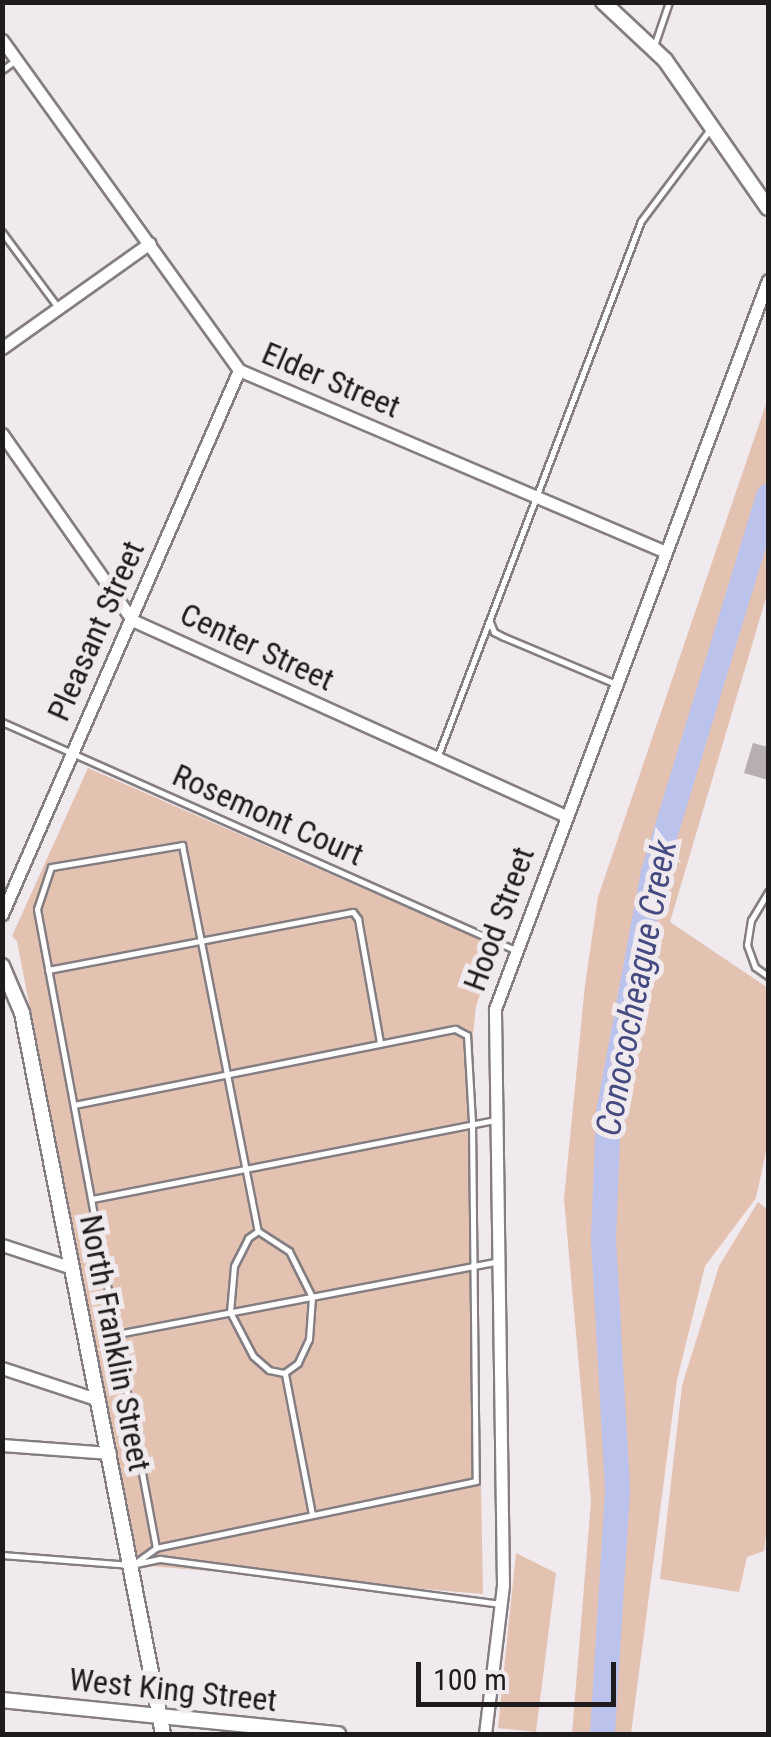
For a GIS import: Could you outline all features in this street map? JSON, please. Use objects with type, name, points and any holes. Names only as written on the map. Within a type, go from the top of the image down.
[{"type":"street","points":[[603,2],[654,46],[768,208]]},
{"type":"street","name":"Elder Street","points":[[2,40],[239,370],[665,552]]},
{"type":"street","points":[[2,348],[150,243]]},
{"type":"street","name":"Hood Street","points":[[485,1734],[502,1604],[495,1009],[768,280]]},
{"type":"street","name":"Pleasant Street","points":[[2,914],[239,370]]},
{"type":"street","name":"Center Street","points":[[2,434],[132,620],[566,816]]},
{"type":"street","name":"North Franklin Street","points":[[2,966],[22,1013],[163,1734]]},
{"type":"street","points":[[2,1245],[72,1268]]},
{"type":"street","points":[[2,1368],[99,1400]]},
{"type":"street","points":[[2,1445],[110,1453]]},
{"type":"street","name":"West King Street","points":[[2,1700],[338,1734]]},
{"type":"lane","points":[[654,46],[670,2]]},
{"type":"lane","points":[[2,70],[17,60]]},
{"type":"lane","points":[[436,760],[641,221],[710,128]]},
{"type":"lane","points":[[2,232],[58,308]]},
{"type":"lane","points":[[489,619],[494,632],[616,684]]},
{"type":"lane","name":"Rosemont Court","points":[[2,722],[516,950]]},
{"type":"lane","points":[[156,1548],[36,910],[50,867],[182,845],[258,1231],[289,1251],[312,1297],[308,1338],[298,1364],[284,1373],[269,1370],[253,1356],[230,1312],[234,1266],[248,1238],[258,1231]]},
{"type":"lane","points":[[768,892],[751,920],[747,945],[755,967],[768,976]]},
{"type":"lane","points":[[48,970],[353,912],[358,919],[380,1042]]},
{"type":"lane","points":[[74,1105],[380,1042],[463,1031],[472,1124],[476,1480],[156,1548],[132,1565]]},
{"type":"lane","points":[[92,1200],[494,1120]]},
{"type":"lane","points":[[117,1334],[496,1262]]},
{"type":"lane","points":[[284,1373],[312,1514]]},
{"type":"lane","points":[[2,1555],[132,1565],[160,1560],[502,1604]]},
{"type":"shaded area","points":[[768,398],[768,591],[670,922],[768,988],[768,1142],[756,1198],[705,1266],[677,1380],[631,1734],[572,1734],[591,1501],[564,1199],[585,985],[598,897]]},
{"type":"shaded area","points":[[88,768],[497,947],[476,1006],[473,1034],[483,1594],[137,1565],[17,941],[12,936]]},
{"type":"shaded area","points":[[758,1202],[768,1210],[768,1519],[764,1551],[747,1557],[739,1592],[660,1579],[682,1386],[719,1266]]},
{"type":"shaded area","points":[[516,1553],[556,1573],[536,1732],[498,1728]]},
{"type":"building","points":[[753,743],[768,747],[768,780],[744,773]]},
{"type":"waterway","name":"Conococheague Creek","points":[[602,1734],[617,1489],[603,1238],[608,1112],[653,872],[768,495]]}]
